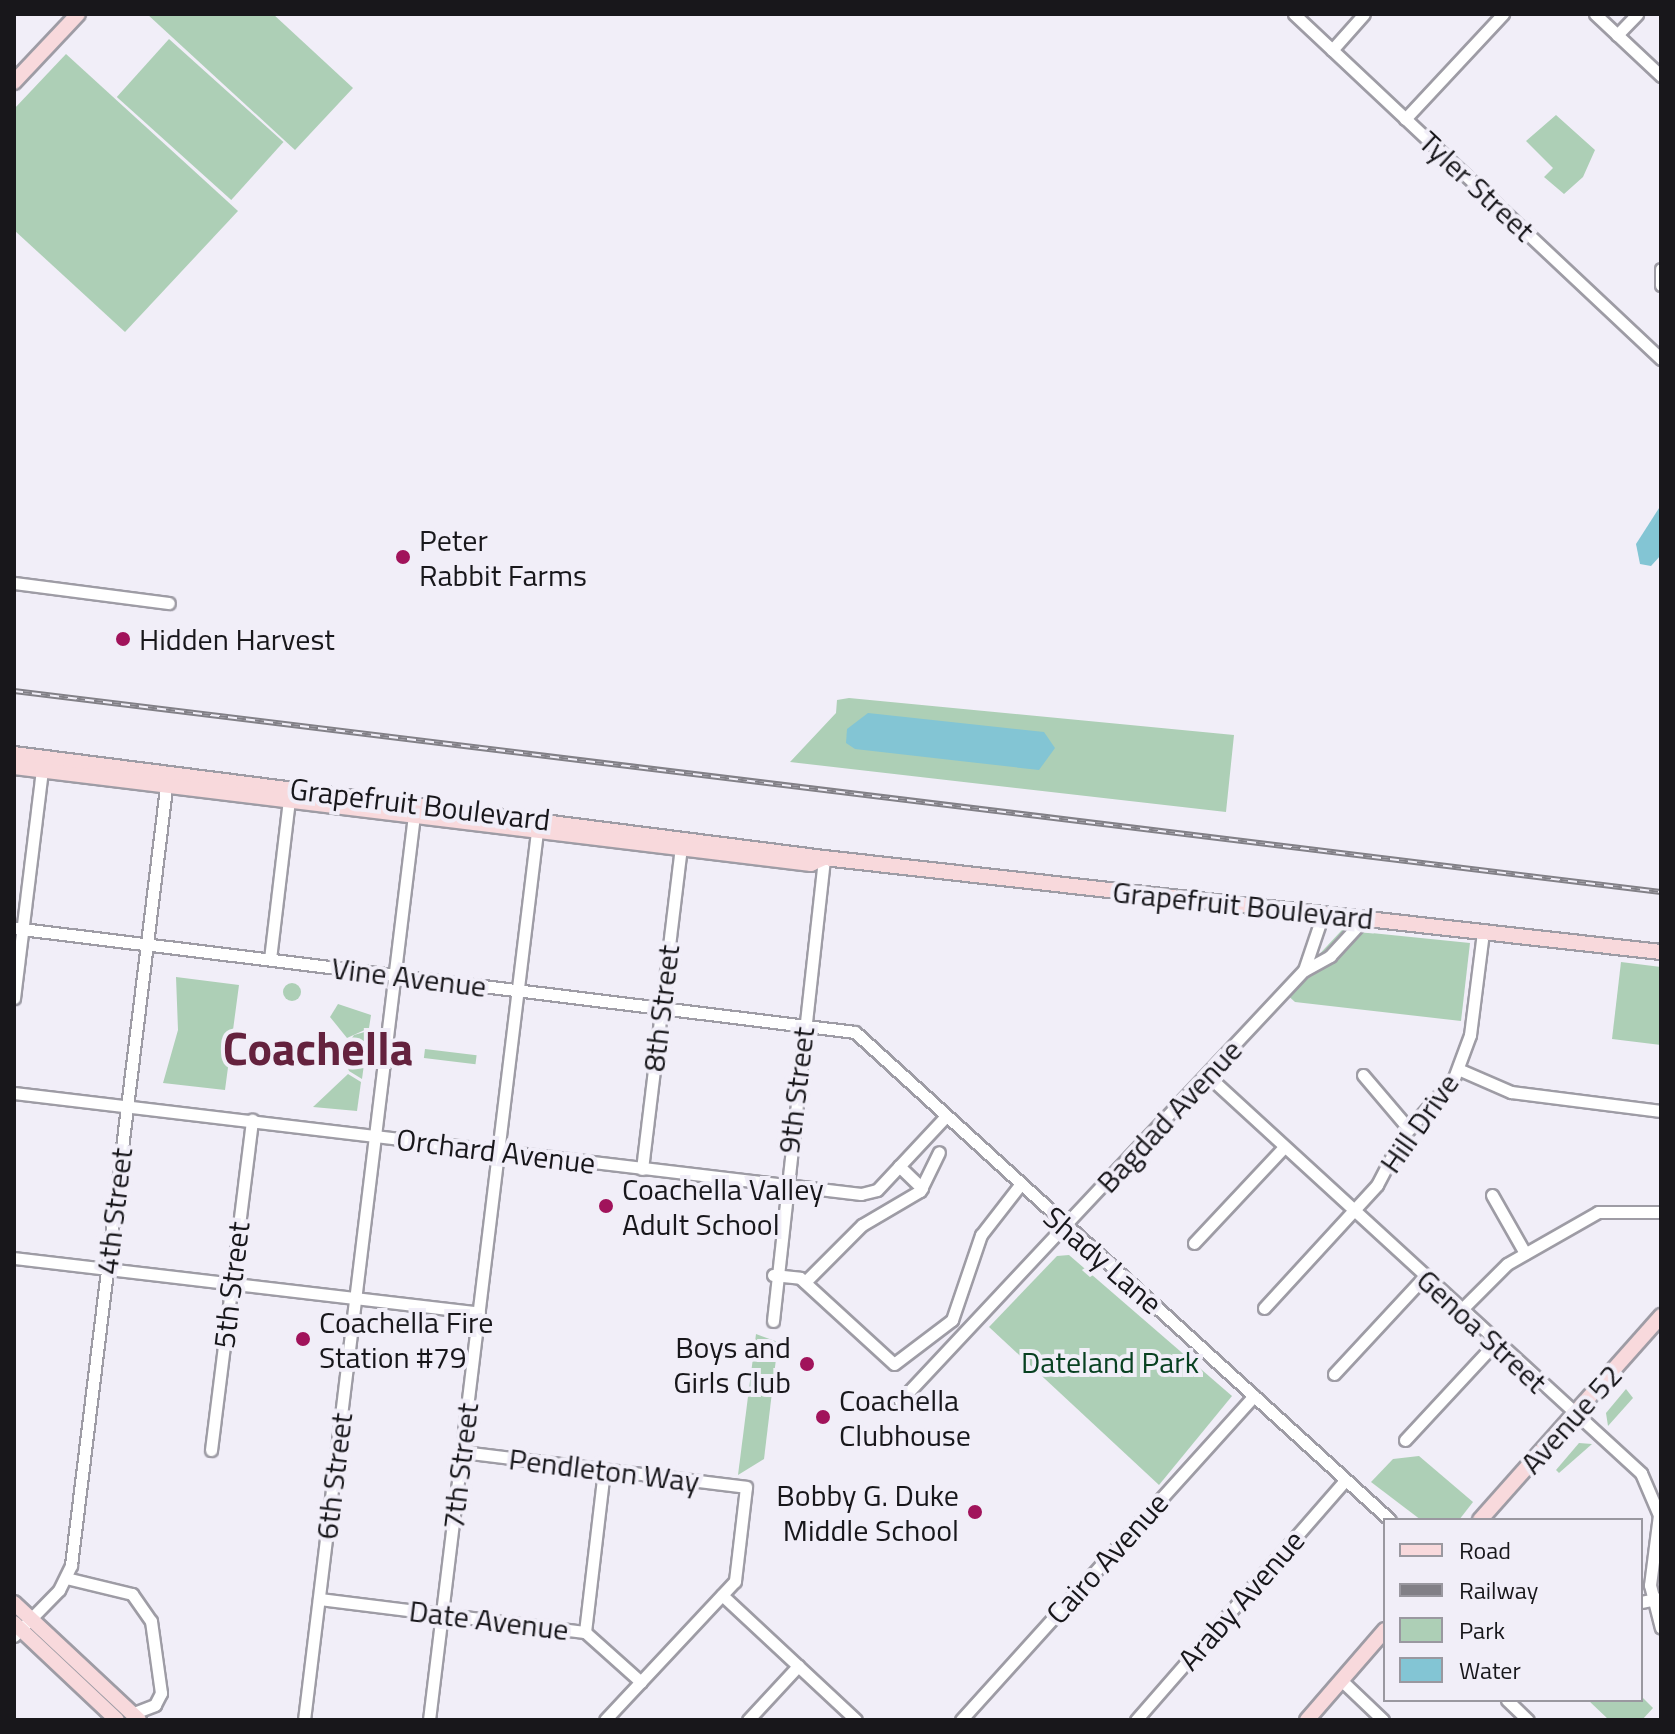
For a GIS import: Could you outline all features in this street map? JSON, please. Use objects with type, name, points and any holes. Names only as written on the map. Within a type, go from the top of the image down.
[{"type":"main road","points":[[14,82],[78,14]]},
{"type":"main road","name":"Grapefruit Boulevard","points":[[14,754],[289,800],[414,810],[537,831],[811,864],[824,858]]},
{"type":"main road","name":"Grapefruit Boulevard","points":[[14,767],[167,780],[1661,952]]},
{"type":"main road","name":"Avenue 52","points":[[1482,1518],[1661,1316]]},
{"type":"main road","points":[[14,1603],[20,1627],[117,1720]]},
{"type":"main road","points":[[20,1627],[135,1717]]},
{"type":"main road","points":[[1307,1720],[1383,1632]]},
{"type":"street","name":"Tyler Street","points":[[1294,14],[1661,359]]},
{"type":"street","points":[[1332,50],[1364,14]]},
{"type":"street","points":[[1405,119],[1503,14]]},
{"type":"street","points":[[1595,14],[1661,76]]},
{"type":"street","points":[[1617,35],[1637,14]]},
{"type":"street","points":[[1661,269],[1661,285]]},
{"type":"street","points":[[14,583],[169,603]]},
{"type":"street","points":[[14,998],[18,929],[42,770]]},
{"type":"street","name":"4th Street","points":[[66,1578],[167,780]]},
{"type":"street","points":[[270,959],[289,800]]},
{"type":"street","name":"6th Street","points":[[304,1720],[414,810]]},
{"type":"street","name":"7th Street","points":[[429,1720],[537,831]]},
{"type":"street","name":"8th Street","points":[[642,1169],[681,848]]},
{"type":"street","name":"9th Street","points":[[773,1321],[773,1275],[824,858]]},
{"type":"street","name":"Bagdad Avenue","points":[[1304,970],[1323,914]]},
{"type":"street","name":"Bagdad Avenue","points":[[900,1401],[1304,970],[1330,956],[1365,918]]},
{"type":"street","name":"Vine Avenue","points":[[18,929],[805,1025]]},
{"type":"street","name":"Hill Drive","points":[[1264,1308],[1354,1212],[1409,1129],[1458,1069],[1483,932]]},
{"type":"street","name":"Shady Lane","points":[[805,1025],[855,1032],[1064,1228],[1388,1518]]},
{"type":"street","points":[[1458,1069],[1511,1092],[1661,1111]]},
{"type":"street","name":"Genoa Street","points":[[1207,1075],[1495,1343],[1633,1464],[1653,1493],[1660,1525],[1651,1600],[1661,1628]]},
{"type":"street","points":[[1363,1075],[1409,1129]]},
{"type":"street","name":"Orchard Avenue","points":[[14,1093],[866,1194],[899,1166],[946,1116]]},
{"type":"street","name":"5th Street","points":[[211,1450],[252,1120]]},
{"type":"street","points":[[1194,1243],[1284,1147]]},
{"type":"street","points":[[805,1282],[862,1225],[922,1188],[939,1152]]},
{"type":"street","points":[[899,1166],[922,1188]]},
{"type":"street","points":[[773,1275],[805,1282],[894,1364],[952,1320],[977,1243],[1019,1186]]},
{"type":"street","points":[[1492,1195],[1525,1253]]},
{"type":"street","points":[[1460,1311],[1525,1253],[1598,1212],[1661,1212]]},
{"type":"street","points":[[14,1258],[479,1313]]},
{"type":"street","points":[[1334,1374],[1424,1277]]},
{"type":"street","points":[[1405,1440],[1495,1343]]},
{"type":"street","name":"Cairo Avenue","points":[[961,1720],[1254,1396]]},
{"type":"street","name":"Pendleton Way","points":[[462,1452],[746,1487],[735,1581],[722,1595]]},
{"type":"street","points":[[585,1632],[604,1471]]},
{"type":"street","name":"Araby Avenue","points":[[1136,1720],[1345,1480]]},
{"type":"street","points":[[20,1627],[66,1578],[132,1594],[151,1621],[161,1693],[155,1705],[135,1717]]},
{"type":"street","points":[[605,1720],[722,1595],[856,1720]]},
{"type":"street","name":"Date Avenue","points":[[319,1599],[585,1632],[641,1682]]},
{"type":"street","points":[[748,1720],[798,1666]]},
{"type":"street","points":[[1341,1680],[1383,1720]]},
{"type":"street","points":[[1509,1702],[1528,1720]]},
{"type":"green space","points":[[147,14],[273,14],[353,88],[295,150]]},
{"type":"green space","points":[[169,39],[283,142],[231,200],[117,97]]},
{"type":"green space","points":[[66,54],[238,211],[125,332],[14,230],[14,109]]},
{"type":"green space","points":[[1556,115],[1595,150],[1583,177],[1564,194],[1544,177],[1553,168],[1526,141]]},
{"type":"green space","points":[[849,698],[1234,735],[1226,812],[790,762],[836,713],[837,700]]},
{"type":"green space","points":[[1342,930],[1470,943],[1461,1021],[1295,1002],[1284,992]]},
{"type":"green space","points":[[1621,962],[1661,967],[1661,1045],[1612,1039]]},
{"type":"green space","points":[[176,977],[239,985],[225,1090],[163,1083],[178,1030]]},
{"type":"green space","points":[[292,983],[301,992],[292,1001],[283,992]]},
{"type":"green space","points":[[338,1004],[371,1015],[369,1028],[347,1038],[330,1017]]},
{"type":"green space","points":[[368,1031],[366,1053],[343,1051],[354,1035]]},
{"type":"green space","points":[[425,1049],[477,1055],[476,1064],[424,1058]]},
{"type":"green space","points":[[343,1053],[365,1057],[362,1079],[349,1071]]},
{"type":"green space","points":[[348,1074],[361,1082],[357,1111],[313,1107]]},
{"type":"green space","name":"Dateland Park","points":[[1069,1255],[1232,1396],[1159,1485],[989,1327],[1057,1256]]},
{"type":"green space","points":[[756,1334],[778,1342],[764,1459],[738,1475]]},
{"type":"green space","points":[[1626,1389],[1633,1398],[1608,1426],[1606,1413]]},
{"type":"green space","points":[[1579,1443],[1592,1444],[1559,1473],[1556,1470]]},
{"type":"green space","points":[[1419,1456],[1473,1502],[1461,1518],[1418,1518],[1371,1482],[1393,1459]]},
{"type":"green space","points":[[1643,1698],[1653,1708],[1642,1720],[1609,1720],[1590,1702],[1643,1702]]},
{"type":"water","points":[[1661,505],[1661,555],[1651,566],[1640,564],[1636,544]]},
{"type":"water","points":[[868,713],[1044,732],[1055,748],[1039,770],[855,749],[846,743],[847,729]]},
{"type":"railway","points":[[14,691],[1661,892]]},
{"type":"place","name":"Peter Rabbit Farms","points":[[403,557]]},
{"type":"place","name":"Hidden Harvest","points":[[123,639]]},
{"type":"place","name":"Coachella Valley Adult School","points":[[606,1206]]},
{"type":"place","name":"Coachella Fire Station #79","points":[[303,1339]]},
{"type":"place","name":"Boys and Girls Club","points":[[807,1364]]},
{"type":"place","name":"Coachella Clubhouse","points":[[823,1417]]},
{"type":"place","name":"Bobby G. Duke Middle School","points":[[975,1512]]},
{"type":"district","name":"Coachella","points":[[318,1048]]}]
